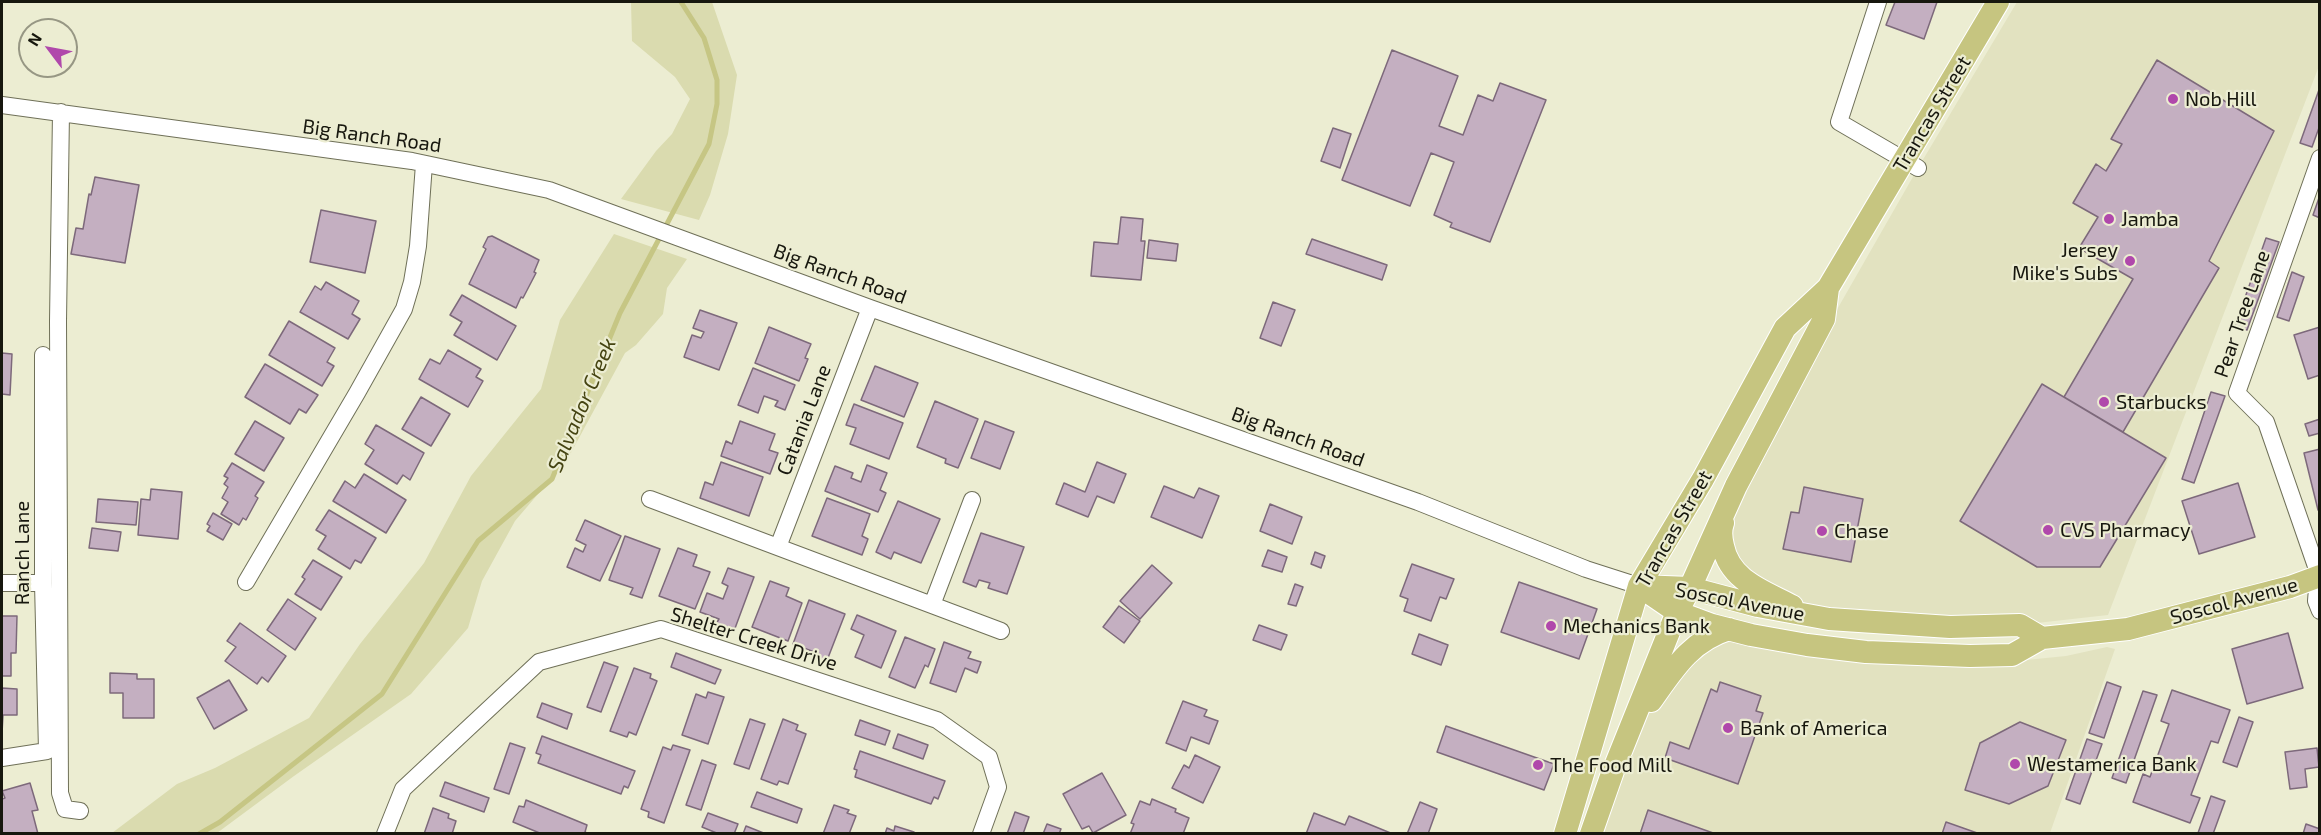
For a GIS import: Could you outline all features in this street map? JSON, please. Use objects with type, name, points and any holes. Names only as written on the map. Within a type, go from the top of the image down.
[{"type":"main road","name":"Trancas Street","points":[[1565,834],[1639,586],[1703,479],[1785,327],[1828,288],[1911,164],[1998,2]]},
{"type":"main road","name":"Trancas Street","points":[[1591,834],[1613,771],[1677,612],[1736,486],[1824,319],[1828,288]]},
{"type":"main road","points":[[1736,486],[1721,529],[1724,554],[1728,563],[1741,579],[1812,616]]},
{"type":"main road","name":"Soscol Avenue","points":[[1639,586],[1677,612],[1729,629],[1799,644],[1881,653],[1938,656],[2012,654],[2042,638],[2128,629],[2319,577]]},
{"type":"main road","name":"Soscol Avenue","points":[[1639,586],[1690,588],[1736,601],[1812,616],[1888,624],[1994,627],[2020,625],[2042,638]]},
{"type":"main road","points":[[1881,653],[1882,646],[1887,640],[1974,641],[1989,634],[1994,627]]},
{"type":"main road","points":[[1613,771],[1638,721],[1681,658],[1703,640],[1729,629]]},
{"type":"street","points":[[1878,2],[1839,122],[1911,164]]},
{"type":"street","name":"Big Ranch Road","points":[[2,105],[424,164],[549,190],[870,308],[1418,502],[1586,569],[1639,586]]},
{"type":"street","points":[[61,112],[58,309],[60,793],[65,809],[80,811]]},
{"type":"street","name":"Pear Tree Lane","points":[[2319,158],[2237,393],[2266,422],[2319,577],[2316,602],[2319,611]]},
{"type":"street","points":[[246,582],[404,309],[412,282],[418,246],[424,164]]},
{"type":"street","name":"Catania Lane","points":[[778,547],[870,308]]},
{"type":"street","name":"Ranch Lane","points":[[2,759],[47,751],[43,583],[43,355]]},
{"type":"street","points":[[650,499],[1001,631]]},
{"type":"street","points":[[932,605],[972,500]]},
{"type":"street","points":[[2,583],[43,583]]},
{"type":"street","name":"Shelter Creek Drive","points":[[385,834],[403,789],[539,662],[661,629],[937,720],[989,756],[998,787],[981,834]]},
{"type":"shaded area","points":[[631,2],[712,2],[737,75],[728,134],[710,195],[699,220],[621,199],[656,151],[672,134],[690,99],[675,77],[632,41]]},
{"type":"shaded area","points":[[2017,2],[2319,2],[2319,66],[2108,615],[2010,626],[1829,619],[1728,563],[1736,486],[1918,168]]},
{"type":"shaded area","points":[[614,234],[687,259],[667,288],[663,314],[636,345],[625,353],[567,460],[515,521],[482,581],[468,628],[411,694],[217,833],[112,833],[177,784],[215,768],[309,718],[360,644],[424,563],[471,476],[541,389],[560,320]]},
{"type":"shaded area","points":[[1711,636],[2026,660],[2066,656],[2107,647],[2115,649],[2050,833],[1590,834],[1637,721]]},
{"type":"building","points":[[1895,2],[1937,2],[1924,39],[1886,25]]},
{"type":"building","points":[[1392,50],[1458,76],[1439,126],[1463,135],[1478,95],[1493,101],[1500,83],[1546,100],[1490,242],[1450,227],[1452,223],[1434,215],[1454,162],[1431,153],[1410,206],[1342,180]]},
{"type":"building","points":[[2157,60],[2274,131],[2209,261],[2219,268],[2123,432],[2064,397],[2133,279],[2079,248],[2098,217],[2073,203],[2096,164],[2106,171],[2122,144],[2111,139]]},
{"type":"building","points":[[2320,87],[2320,125],[2312,147],[2300,143]]},
{"type":"building","points":[[1333,128],[1351,134],[1340,168],[1321,161]]},
{"type":"building","points":[[95,177],[139,185],[125,263],[71,254],[76,228],[83,229],[89,194],[91,195]]},
{"type":"building","points":[[2320,195],[2320,218],[2313,215]]},
{"type":"building","points":[[321,210],[376,221],[365,273],[310,262]]},
{"type":"building","points":[[1121,217],[1143,219],[1141,241],[1145,241],[1141,280],[1091,276],[1094,242],[1118,244]]},
{"type":"building","points":[[492,236],[539,260],[534,272],[536,273],[516,308],[469,284],[486,249],[483,247],[488,237]]},
{"type":"building","points":[[2266,238],[2279,242],[2247,330],[2235,326]]},
{"type":"building","points":[[1312,239],[1387,265],[1382,280],[1306,254]]},
{"type":"building","points":[[1149,240],[1178,244],[1176,261],[1147,258]]},
{"type":"building","points":[[2292,272],[2304,277],[2289,321],[2277,317]]},
{"type":"building","points":[[326,282],[359,301],[352,314],[360,319],[348,339],[300,312],[315,286],[321,290]]},
{"type":"building","points":[[462,295],[516,326],[497,360],[454,335],[462,322],[450,315]]},
{"type":"building","points":[[1273,302],[1295,310],[1281,346],[1260,338]]},
{"type":"building","points":[[700,310],[737,323],[719,370],[684,357],[692,335],[701,338],[704,332],[693,328]]},
{"type":"building","points":[[289,321],[335,348],[327,362],[334,366],[322,386],[269,355]]},
{"type":"building","points":[[769,327],[811,344],[799,381],[755,363]]},
{"type":"building","points":[[2320,327],[2320,375],[2308,379],[2294,335]]},
{"type":"building","points":[[448,350],[481,369],[476,377],[483,381],[468,407],[419,379],[430,359],[440,364]]},
{"type":"building","points":[[2,353],[12,354],[10,395],[2,394]]},
{"type":"building","points":[[265,364],[318,395],[306,413],[299,409],[290,424],[245,397]]},
{"type":"building","points":[[875,366],[918,383],[904,417],[861,400]]},
{"type":"building","points":[[753,368],[795,385],[785,410],[775,406],[778,401],[764,396],[758,413],[738,405]]},
{"type":"building","name":"CVS Pharmacy","points":[[2042,384],[2166,458],[2100,567],[2037,567],[1960,521]]},
{"type":"building","points":[[2211,392],[2225,396],[2194,483],[2182,479]]},
{"type":"building","points":[[421,397],[450,414],[431,446],[402,429]]},
{"type":"building","points":[[935,401],[978,419],[958,468],[945,463],[946,459],[917,447]]},
{"type":"building","points":[[854,404],[903,423],[889,459],[850,444],[856,428],[846,425]]},
{"type":"building","points":[[2320,419],[2320,433],[2309,436],[2305,424]]},
{"type":"building","points":[[255,421],[284,438],[264,471],[235,454]]},
{"type":"building","points":[[740,421],[775,434],[769,450],[778,453],[770,474],[721,456],[726,441],[732,444]]},
{"type":"building","points":[[985,421],[1014,432],[1000,469],[971,458]]},
{"type":"building","points":[[376,425],[424,453],[410,480],[403,475],[397,484],[365,464],[374,450],[365,444]]},
{"type":"building","points":[[2320,449],[2320,510],[2318,510],[2304,453]]},
{"type":"building","points":[[721,462],[763,477],[749,516],[700,498],[705,482],[713,485]]},
{"type":"building","points":[[1097,462],[1126,474],[1114,503],[1097,496],[1088,517],[1056,504],[1064,483],[1085,492]]},
{"type":"building","points":[[232,463],[264,482],[255,496],[258,498],[246,520],[243,518],[239,525],[221,514],[228,502],[222,498],[228,487],[224,484],[228,478],[224,476]]},
{"type":"building","points":[[867,465],[887,473],[880,490],[886,493],[878,512],[825,491],[835,466],[853,473],[851,478],[861,482]]},
{"type":"building","points":[[364,474],[406,500],[386,533],[333,501],[345,481],[355,488]]},
{"type":"building","points":[[2238,483],[2255,537],[2199,554],[2182,501]]},
{"type":"building","points":[[1164,486],[1194,498],[1199,488],[1219,496],[1202,538],[1151,517]]},
{"type":"building","name":"Chase","points":[[1804,487],[1863,499],[1851,562],[1783,549],[1791,512],[1799,513]]},
{"type":"building","points":[[151,489],[182,492],[178,539],[138,535],[141,499],[150,500]]},
{"type":"building","points":[[827,498],[870,514],[862,536],[868,539],[862,555],[812,536]]},
{"type":"building","points":[[98,499],[138,502],[136,525],[96,522]]},
{"type":"building","points":[[898,501],[940,519],[921,563],[894,552],[891,559],[876,552]]},
{"type":"building","points":[[1270,504],[1302,517],[1292,544],[1260,531]]},
{"type":"building","points":[[329,510],[376,538],[361,563],[355,560],[350,569],[318,549],[326,536],[316,530]]},
{"type":"building","points":[[213,513],[232,524],[223,540],[207,531],[210,526],[207,524]]},
{"type":"building","points":[[585,520],[621,536],[600,581],[567,567],[575,548],[583,552],[586,545],[576,540]]},
{"type":"building","points":[[92,528],[121,532],[118,551],[89,548]]},
{"type":"building","points":[[981,533],[1024,547],[1007,594],[988,588],[990,583],[979,580],[976,587],[963,582]]},
{"type":"building","points":[[625,536],[660,549],[642,598],[630,594],[633,588],[609,580]]},
{"type":"building","points":[[678,548],[697,555],[693,566],[710,572],[695,609],[659,596]]},
{"type":"building","points":[[1268,550],[1287,557],[1282,572],[1262,566]]},
{"type":"building","points":[[1315,552],[1325,556],[1321,568],[1311,564]]},
{"type":"building","points":[[313,560],[342,577],[321,610],[295,594],[305,579],[302,577]]},
{"type":"building","points":[[1412,564],[1454,579],[1446,599],[1440,597],[1431,621],[1404,611],[1408,599],[1400,596]]},
{"type":"building","points":[[1152,565],[1172,583],[1140,619],[1120,601]]},
{"type":"building","points":[[728,568],[754,577],[734,631],[716,624],[719,619],[700,612],[707,593],[723,599],[728,586],[722,583]]},
{"type":"building","points":[[770,581],[789,588],[786,596],[802,603],[788,641],[752,627]]},
{"type":"building","points":[[1519,582],[1597,609],[1579,659],[1501,632]]},
{"type":"building","points":[[1295,584],[1303,587],[1296,606],[1288,604]]},
{"type":"building","points":[[288,599],[316,618],[295,650],[267,630]]},
{"type":"building","points":[[809,600],[845,614],[826,663],[814,659],[817,653],[793,644]]},
{"type":"building","points":[[1119,606],[1140,621],[1124,643],[1103,627]]},
{"type":"building","points":[[857,615],[896,631],[881,668],[855,657],[864,635],[851,629]]},
{"type":"building","points":[[2,616],[17,616],[16,653],[11,653],[11,676],[2,676]]},
{"type":"building","points":[[240,623],[286,656],[268,682],[262,677],[257,684],[225,661],[236,647],[227,641]]},
{"type":"building","points":[[1259,625],[1287,635],[1281,650],[1253,640]]},
{"type":"building","points":[[2288,633],[2303,688],[2247,704],[2232,649]]},
{"type":"building","points":[[1419,634],[1448,645],[1441,665],[1412,654]]},
{"type":"building","points":[[905,637],[935,649],[928,667],[925,665],[915,688],[889,677]]},
{"type":"building","points":[[944,642],[971,652],[968,658],[981,662],[977,673],[965,668],[956,692],[930,683]]},
{"type":"building","points":[[676,653],[721,670],[715,684],[671,667]]},
{"type":"building","points":[[604,662],[618,667],[601,712],[587,707]]},
{"type":"building","points":[[634,668],[651,674],[650,678],[657,681],[636,735],[629,732],[627,737],[610,731]]},
{"type":"building","points":[[110,673],[137,674],[137,679],[154,679],[154,718],[123,718],[123,693],[110,693]]},
{"type":"building","points":[[229,680],[247,710],[214,729],[197,698]]},
{"type":"building","name":"Bank of America","points":[[1720,682],[1761,696],[1756,711],[1763,713],[1738,784],[1665,758],[1670,742],[1689,749],[1711,689],[1717,692]]},
{"type":"building","points":[[2107,682],[2121,687],[2104,738],[2089,733]]},
{"type":"building","points":[[2,688],[17,689],[17,715],[3,715],[2,733]]},
{"type":"building","points":[[2172,690],[2230,710],[2218,743],[2211,741],[2191,795],[2200,798],[2190,823],[2133,802],[2143,774],[2150,777],[2169,724],[2161,721]]},
{"type":"building","points":[[2143,691],[2157,695],[2126,783],[2112,778]]},
{"type":"building","points":[[708,692],[724,697],[708,744],[682,735],[696,694],[706,698]]},
{"type":"building","points":[[1183,701],[1207,710],[1204,716],[1218,721],[1209,744],[1191,737],[1186,751],[1166,743]]},
{"type":"building","points":[[542,703],[572,714],[567,729],[537,717]]},
{"type":"building","points":[[2239,717],[2253,722],[2237,767],[2223,762]]},
{"type":"building","points":[[750,719],[765,724],[749,769],[734,764]]},
{"type":"building","points":[[783,719],[798,725],[796,730],[806,734],[788,784],[779,781],[777,785],[761,779]]},
{"type":"building","points":[[860,720],[890,731],[885,745],[855,735]]},
{"type":"building","name":"Westamerica Bank","points":[[2020,722],[2066,740],[2048,786],[2009,804],[1965,790],[1980,743]]},
{"type":"building","points":[[1446,726],[1554,764],[1544,790],[1437,752]]},
{"type":"building","points":[[898,734],[928,745],[923,759],[893,748]]},
{"type":"building","points":[[542,736],[635,771],[628,788],[624,786],[621,794],[538,763],[541,755],[536,753]]},
{"type":"building","points":[[2087,739],[2102,744],[2080,804],[2066,799]]},
{"type":"building","points":[[510,743],[525,748],[509,794],[494,789]]},
{"type":"building","points":[[673,745],[690,750],[664,823],[648,817],[649,812],[641,809],[663,747],[671,750]]},
{"type":"building","points":[[2317,748],[2319,767],[2305,769],[2307,787],[2290,789],[2285,752]]},
{"type":"building","points":[[860,751],[945,781],[938,799],[934,797],[931,804],[855,777],[857,770],[854,769]]},
{"type":"building","points":[[1195,755],[1220,767],[1203,803],[1172,788],[1184,765],[1189,768]]},
{"type":"building","points":[[702,760],[716,765],[701,810],[686,805]]},
{"type":"building","points":[[1102,773],[1126,815],[1093,833],[1089,826],[1082,829],[1063,794]]},
{"type":"building","points":[[445,782],[489,798],[484,812],[440,796]]},
{"type":"building","points":[[30,783],[38,810],[32,811],[38,834],[2,834],[2,799],[5,798],[2,791]]},
{"type":"building","points":[[757,792],[802,809],[797,823],[751,807]]},
{"type":"building","points":[[2211,796],[2225,801],[2213,834],[2198,833]]},
{"type":"building","points":[[1152,799],[1176,809],[1175,812],[1189,818],[1183,834],[1130,834],[1134,824],[1131,823],[1140,801],[1150,805]]},
{"type":"building","points":[[526,800],[587,825],[585,832],[589,834],[542,834],[513,822],[519,806],[524,807]]},
{"type":"building","points":[[1420,802],[1437,809],[1428,834],[1407,834]]},
{"type":"building","points":[[834,805],[849,810],[847,813],[856,816],[849,834],[823,834]]},
{"type":"building","points":[[433,808],[449,814],[448,818],[456,821],[452,834],[424,834]]},
{"type":"building","points":[[1648,810],[1716,834],[1640,834]]},
{"type":"building","points":[[1015,812],[1029,817],[1023,834],[1007,834]]},
{"type":"building","points":[[708,813],[738,824],[734,834],[719,834],[702,827]]},
{"type":"building","points":[[1314,813],[1345,825],[1349,816],[1393,834],[1306,834]]},
{"type":"building","points":[[1946,822],[1980,834],[1942,834]]},
{"type":"building","points":[[1047,824],[1061,829],[1059,834],[1043,834]]},
{"type":"building","points":[[2306,824],[2320,829],[2320,834],[2303,834]]},
{"type":"building","points":[[746,826],[766,834],[743,834]]},
{"type":"building","points":[[895,826],[914,832],[913,834],[885,834],[887,828],[894,831]]},
{"type":"waterway","name":"Salvador Creek","points":[[199,834],[220,822],[382,694],[478,541],[552,479],[620,313],[709,144],[717,104],[717,80],[704,38],[681,2]]},
{"type":"place","name":"Nob Hill","points":[[2173,99]]},
{"type":"place","name":"Jamba","points":[[2109,219]]},
{"type":"place","name":"Jersey Mike's Subs","points":[[2130,261]]},
{"type":"place","name":"Starbucks","points":[[2104,402]]},
{"type":"place","name":"CVS Pharmacy","points":[[2048,530]]},
{"type":"place","name":"Chase","points":[[1822,531]]},
{"type":"place","name":"Mechanics Bank","points":[[1551,626]]},
{"type":"place","name":"Bank of America","points":[[1728,728]]},
{"type":"place","name":"Westamerica Bank","points":[[2015,764]]},
{"type":"place","name":"The Food Mill","points":[[1538,765]]}]
